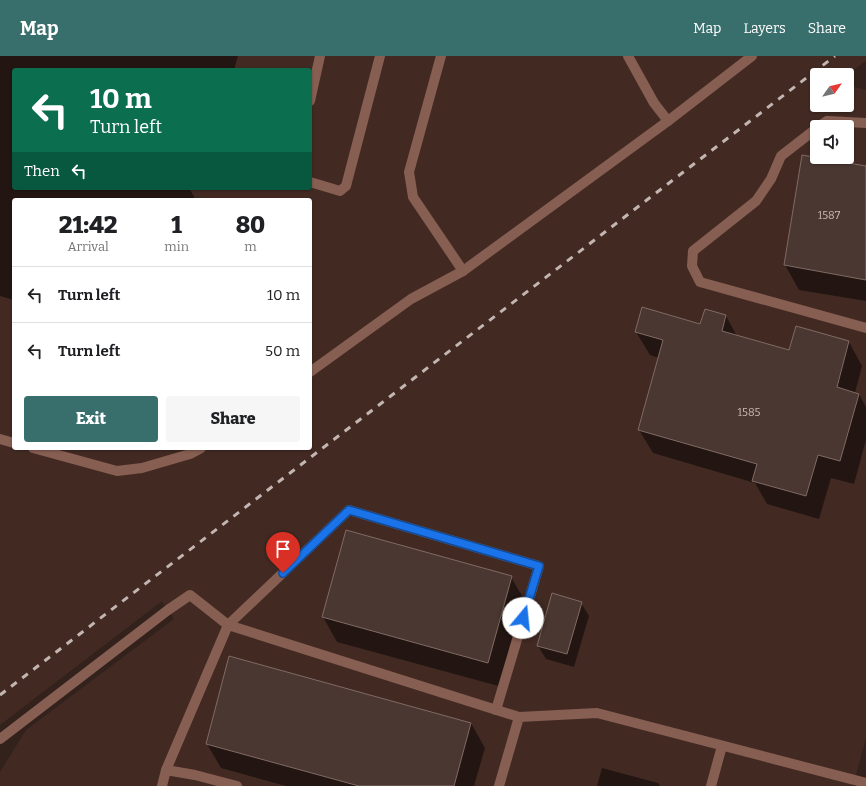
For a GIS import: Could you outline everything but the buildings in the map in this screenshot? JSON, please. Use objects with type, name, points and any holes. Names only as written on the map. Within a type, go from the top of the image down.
[{"type":"lane","points":[[312,92],[320,56]]},
{"type":"lane","points":[[312,183],[340,191],[346,186],[380,56]]},
{"type":"lane","points":[[441,56],[409,172],[413,197],[463,271]]},
{"type":"lane","points":[[628,56],[654,103],[668,121]]},
{"type":"lane","points":[[312,371],[411,299],[463,271],[668,121],[752,56]]},
{"type":"lane","points":[[854,122],[866,123]]},
{"type":"lane","points":[[810,134],[781,156],[771,179],[756,201],[693,251],[692,266],[700,282],[866,328]]},
{"type":"lane","points":[[0,439],[12,442]]},
{"type":"lane","points":[[40,450],[117,471],[142,468],[190,454],[197,450]]},
{"type":"lane","points":[[162,786],[166,770],[228,625],[349,510],[539,566],[496,710]]},
{"type":"lane","points":[[0,739],[168,610],[190,595],[228,625],[520,717],[597,713],[866,783]]},
{"type":"lane","points":[[499,786],[520,717]]},
{"type":"lane","points":[[711,786],[722,746]]},
{"type":"lane","points":[[166,770],[195,775],[237,786]]},
{"type":"shaded area","points":[[0,56],[866,56],[866,61],[854,69],[854,68],[810,68],[810,112],[854,112],[854,87],[866,90],[866,738],[853,786],[0,786],[0,772],[26,730],[174,619],[162,601],[0,725]]},
{"type":"railway","points":[[0,695],[835,56]]},
{"type":"route","points":[[283,573],[349,510],[539,566],[523,618]]}]
